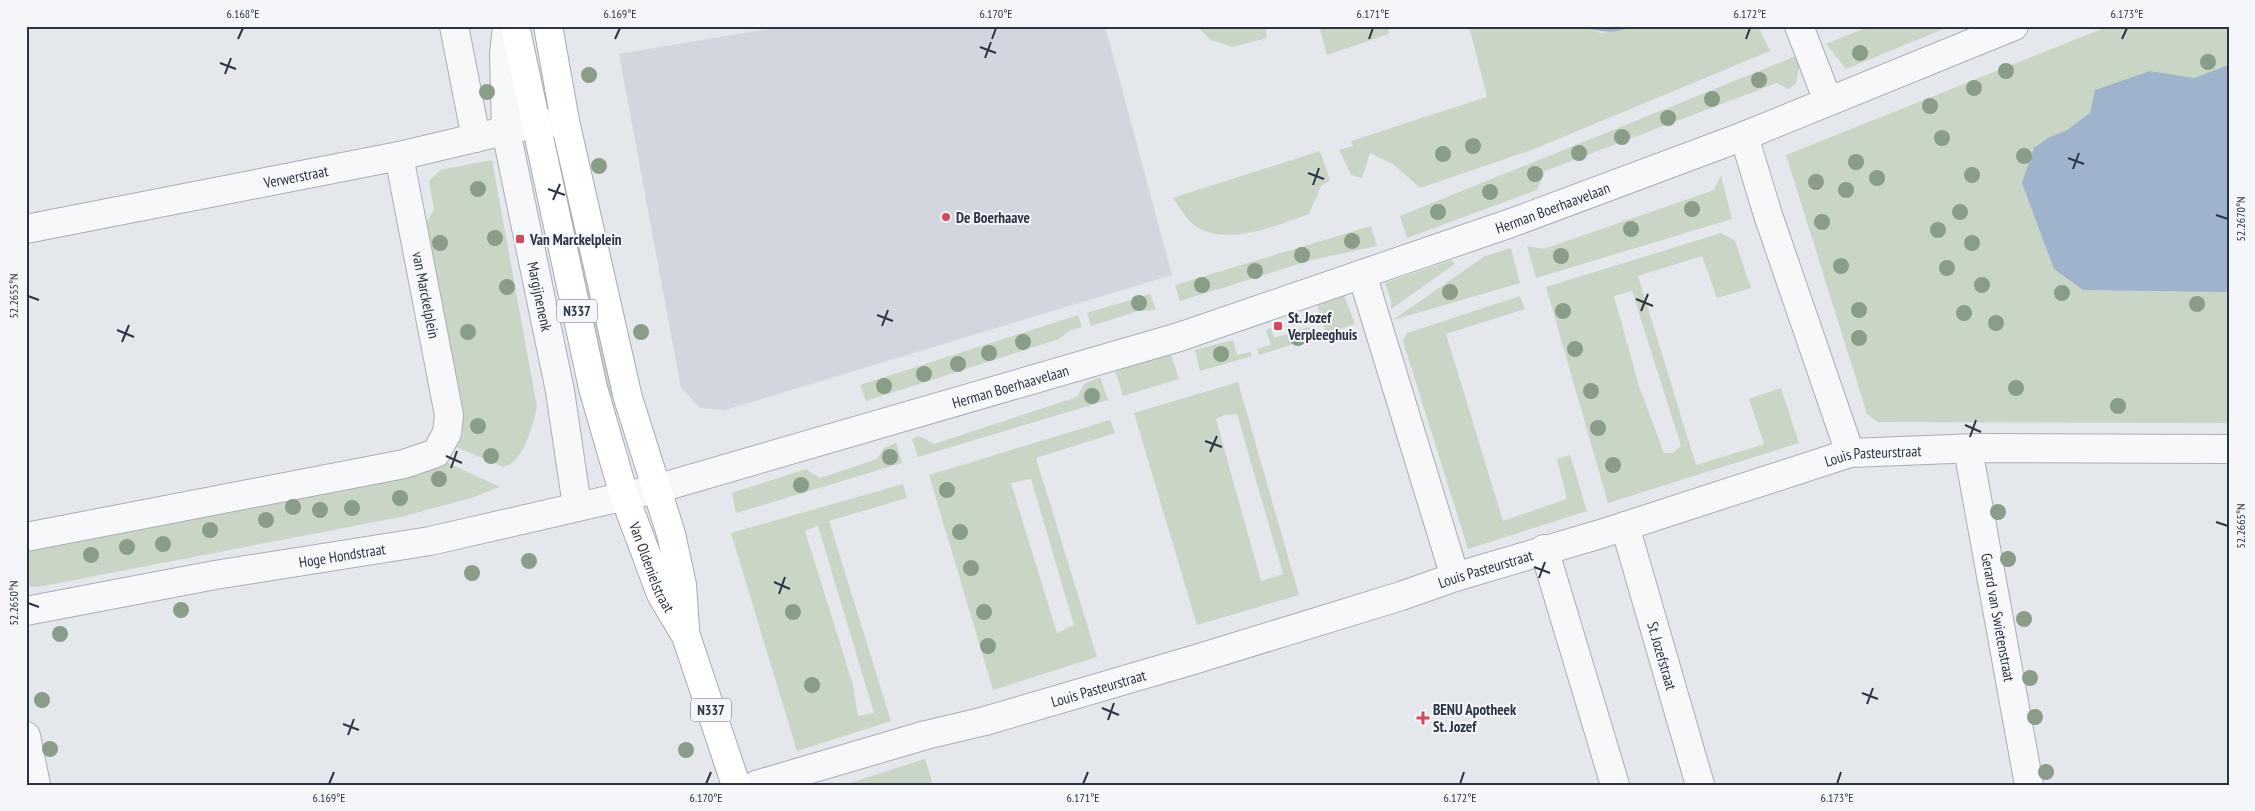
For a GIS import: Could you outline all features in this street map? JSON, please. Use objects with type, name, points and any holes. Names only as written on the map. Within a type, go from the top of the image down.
[{"type":"main road","name":"N337","points":[[515,26],[538,125],[593,388],[624,495]]},
{"type":"main road","name":"N337","points":[[548,26],[565,121],[628,398],[656,489]]},
{"type":"main road","name":"Van Oldenielstraat","points":[[656,489],[671,534],[682,585],[686,636]]},
{"type":"main road","name":"Van Oldenielstraat","points":[[624,495],[661,594],[686,636],[736,785]]},
{"type":"street","points":[[454,26],[476,138]]},
{"type":"street","name":"Margijnenenk","points":[[507,26],[504,54],[506,131],[560,392],[577,506]]},
{"type":"street","points":[[1798,26],[1828,101]]},
{"type":"street","name":"Herman Boerhaavelaan","points":[[656,489],[1179,337],[1457,243],[1744,136],[2014,26]]},
{"type":"street","name":"Verwerstraat","points":[[26,229],[399,156],[506,131],[565,121]]},
{"type":"street","points":[[1744,136],[1768,214],[1850,453]]},
{"type":"street","name":"van Marckelplein","points":[[26,537],[404,464],[436,453],[446,433],[449,415],[399,156]]},
{"type":"street","points":[[1362,274],[1455,577]]},
{"type":"street","name":"Louis Pasteurstraat","points":[[768,781],[1174,666],[1401,596],[1544,549],[1625,526],[1850,453],[1968,449],[2229,449]]},
{"type":"street","name":"Gerard van Swietenstraat","points":[[1968,449],[2028,785]]},
{"type":"street","name":"Hoge Hondstraat","points":[[26,611],[215,575],[430,541],[656,489]]},
{"type":"street","name":"St. Jozefstraat","points":[[1625,526],[1700,785]]},
{"type":"street","points":[[1544,549],[1615,785]]},
{"type":"street","points":[[26,736],[36,785]]},
{"type":"shaded area","points":[[785,26],[1105,26],[1172,275],[725,410],[700,408],[681,388],[619,54]]},
{"type":"green space","points":[[1196,26],[1265,26],[1267,38],[1233,47],[1211,40]]},
{"type":"green space","points":[[1319,26],[1388,26],[1389,34],[1327,55]]},
{"type":"green space","points":[[1469,26],[1580,26],[1601,33],[1628,29],[1633,26],[1758,26],[1770,51],[1534,149],[1420,188],[1393,164],[1370,153],[1362,178],[1351,175],[1339,150],[1353,146],[1351,141],[1487,97]]},
{"type":"green space","points":[[1870,26],[1951,26],[1846,69],[1826,44]]},
{"type":"green space","points":[[2109,26],[2229,26],[2229,423],[1878,422],[1867,414],[1786,155]]},
{"type":"green space","points":[[1801,54],[1796,84],[1788,89],[1777,83],[1545,171],[1537,190],[1407,238],[1400,216]]},
{"type":"green space","points":[[558,149],[589,293],[620,395],[609,398],[553,151]]},
{"type":"green space","points":[[1320,151],[1330,180],[1321,186],[1309,214],[1282,224],[1236,235],[1221,235],[1207,232],[1194,225],[1185,216],[1173,198]]},
{"type":"green space","points":[[492,160],[537,407],[530,433],[522,450],[517,458],[503,467],[456,447],[463,434],[425,224],[434,210],[429,181],[440,170]]},
{"type":"green space","points":[[1721,175],[1732,219],[1536,278],[1527,246],[1544,249],[1714,190]]},
{"type":"green space","points":[[1371,226],[1377,246],[1312,260],[1180,301],[1175,285]]},
{"type":"green space","points":[[1721,233],[1735,241],[1751,288],[1717,298],[1702,256],[1638,276],[1696,465],[1764,444],[1749,399],[1781,388],[1799,443],[1608,503],[1546,287]],"holes":[[[1632,291],[1681,446],[1673,453],[1664,453],[1639,386],[1614,296]]]},
{"type":"green space","points":[[1511,248],[1520,283],[1393,320],[1485,256]]},
{"type":"green space","points":[[1452,260],[1455,264],[1391,309],[1391,301],[1385,283]]},
{"type":"green space","points":[[1150,294],[1156,310],[1138,311],[1091,326],[1087,313]]},
{"type":"green space","points":[[1344,295],[1355,324],[1326,334],[1317,304]]},
{"type":"green space","points":[[1520,296],[1525,309],[1446,334],[1503,521],[1567,499],[1557,459],[1570,455],[1587,511],[1468,549],[1403,341],[1407,333]]},
{"type":"green space","points":[[1078,315],[1082,327],[1069,331],[1059,339],[866,401],[860,385]]},
{"type":"green space","points":[[1309,327],[1313,338],[1259,355],[1257,349],[1271,345],[1266,330],[1271,328],[1274,338]]},
{"type":"green space","points":[[1233,340],[1237,355],[1251,352],[1252,356],[1200,371],[1195,350]]},
{"type":"green space","points":[[1170,351],[1179,379],[1123,396],[1114,368]]},
{"type":"green space","points":[[1100,377],[1108,400],[918,457],[912,439],[919,436],[934,444],[1077,397],[1084,384]]},
{"type":"green space","points":[[1238,382],[1299,595],[1197,625],[1134,413]],"holes":[[[1237,414],[1283,574],[1261,581],[1216,419],[1224,415]]]},
{"type":"green space","points":[[1110,420],[1115,433],[1036,458],[1097,657],[993,690],[929,475]],"holes":[[[1031,479],[1074,625],[1057,633],[1011,483]]]},
{"type":"green space","points":[[896,443],[902,463],[736,513],[732,493],[806,469],[820,478],[877,459],[884,448]]},
{"type":"green space","points":[[444,461],[500,487],[471,498],[401,517],[38,587],[26,586],[26,545]]},
{"type":"green space","points":[[903,484],[907,498],[829,521],[891,721],[797,751],[731,533]],"holes":[[[818,526],[874,713],[858,716],[853,685],[805,531]]]},
{"type":"green space","points":[[925,759],[933,785],[843,785]]},
{"type":"water","points":[[1580,26],[1633,26],[1620,31],[1606,32]]},
{"type":"water","points":[[2229,65],[2229,292],[2083,290],[2054,269],[2022,183],[2034,148],[2048,138],[2067,130],[2090,113],[2095,90],[2150,71],[2194,78]]},
{"type":"place","name":"De Boerhaave","points":[[946,217]]},
{"type":"place","name":"Van Marckelplein","points":[[520,239]]},
{"type":"place","name":"St. Jozef Verpleeghuis","points":[[1278,326]]},
{"type":"place","name":"BENU Apotheek St. Jozef","points":[[1423,718]]}]
